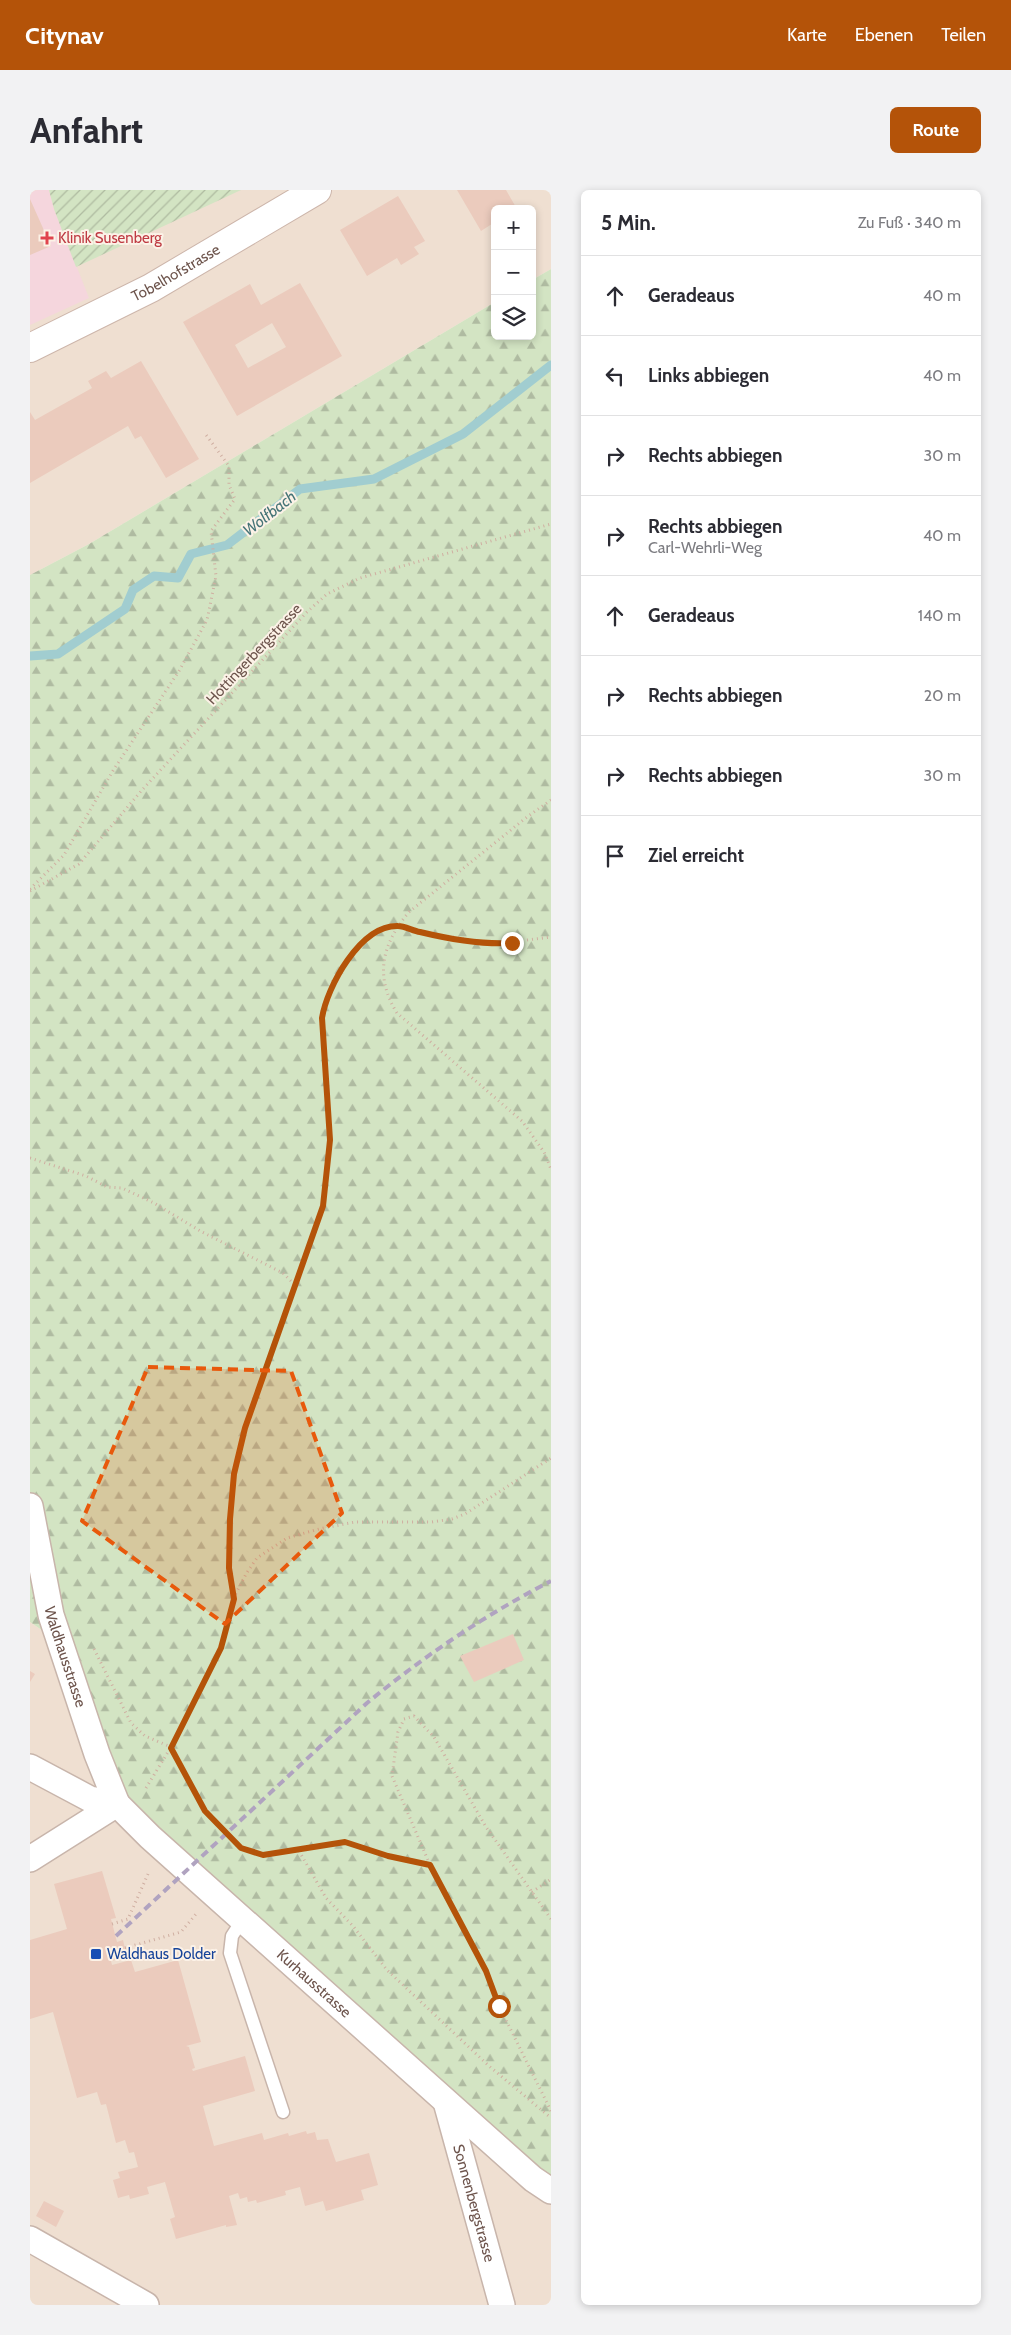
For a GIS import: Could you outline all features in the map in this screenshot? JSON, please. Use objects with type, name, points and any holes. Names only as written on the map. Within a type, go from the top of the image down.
[{"type":"main road","name":"Tobelhofstrasse","points":[[30,348],[151,288],[317,190]]},
{"type":"street","name":"Waldhausstrasse","points":[[30,1506],[51,1614],[96,1754],[117,1804]]},
{"type":"street","points":[[30,1767],[72,1792],[90,1799],[117,1804]]},
{"type":"street","points":[[72,1792],[77,1830]]},
{"type":"street","points":[[30,1859],[117,1804]]},
{"type":"street","name":"Kurhausstrasse","points":[[117,1804],[150,1837],[446,2102],[533,2179],[551,2191]]},
{"type":"street","name":"Sonnenbergstrasse","points":[[446,2102],[502,2305]]},
{"type":"street","points":[[30,2239],[146,2305]]},
{"type":"lane","points":[[243,1920],[232,1936],[230,1953],[282,2112]]},
{"type":"path","points":[[30,890],[64,855],[114,769],[180,670],[207,620],[216,576],[211,531],[235,498],[230,485],[230,466],[204,432]]},
{"type":"path","name":"Hottingerbergstrasse","points":[[30,890],[79,864],[142,790],[307,612],[327,594],[360,578],[551,524]]},
{"type":"path","points":[[551,800],[527,817],[409,912],[397,926],[387,946],[384,964],[389,999],[397,1013],[522,1121],[544,1152],[551,1170]]},
{"type":"path","points":[[234,1599],[229,1568],[230,1519],[234,1474],[245,1428],[294,1284],[323,1206],[330,1140],[322,1037],[324,1004],[332,982],[363,942],[380,932],[397,926],[495,944],[551,936]]},
{"type":"path","points":[[30,1158],[86,1176],[107,1186],[122,1188],[154,1203],[202,1232],[283,1274],[294,1284]]},
{"type":"path","points":[[146,1788],[171,1748],[221,1648],[234,1599],[246,1574],[257,1558],[287,1538],[319,1528],[355,1522],[432,1522],[452,1519],[465,1514],[551,1458]]},
{"type":"path","points":[[89,1643],[131,1723],[144,1736],[171,1748],[205,1811],[241,1848],[263,1855],[299,1851],[345,1842],[388,1856],[430,1865]]},
{"type":"path","points":[[551,1919],[486,1827],[434,1737],[414,1716],[404,1719],[398,1732],[392,1776],[430,1865],[486,1971],[499,2006],[551,2111]]},
{"type":"path","points":[[299,1851],[326,1898],[353,1926],[387,1970],[489,2066],[551,2118]]},
{"type":"path","points":[[112,1924],[128,1920],[148,1874]]},
{"type":"path","points":[[532,1892],[551,1879]]},
{"type":"path","points":[[125,1948],[182,1932],[198,1911]]},
{"type":"highlighted area","points":[[148,1367],[291,1371],[342,1513],[225,1624],[82,1521]]},
{"type":"shaded area","points":[[30,190],[551,190],[551,269],[536,278],[536,205],[491,205],[491,304],[89,544],[30,575]]},
{"type":"shaded area","name":"Klinik Susenberg","points":[[30,190],[49,190],[54,209],[89,298],[30,325]]},
{"type":"shaded area","points":[[30,1622],[71,1650],[551,2183],[551,2305],[30,2305]]},
{"type":"green space","points":[[49,190],[241,190],[76,267],[54,209]]},
{"type":"green space","points":[[551,269],[551,2183],[126,1801],[71,1650],[30,1622],[30,575],[89,544],[491,304],[491,340],[536,340],[536,278]]},
{"type":"building","points":[[457,190],[506,190],[515,205],[491,205],[491,225],[481,231]]},
{"type":"building","points":[[398,196],[425,241],[414,247],[419,254],[401,265],[397,258],[367,276],[340,230]]},
{"type":"building","points":[[30,199],[51,246],[30,255]]},
{"type":"building","points":[[300,283],[342,356],[237,416],[183,322],[250,284],[261,305]],"holes":[[[272,323],[286,347],[248,368],[235,345]]]},
{"type":"building","points":[[141,361],[199,459],[166,478],[141,436],[135,439],[128,426],[30,483],[30,412],[35,420],[92,388],[88,381],[106,371],[111,378]]},
{"type":"building","points":[[513,1634],[524,1660],[474,1682],[460,1656]]},
{"type":"building","points":[[30,1671],[35,1674],[30,1682]]},
{"type":"building","name":"Waldhaus Dolder","points":[[102,1871],[116,1918],[111,1919],[117,1942],[123,1940],[127,1957],[111,1961],[112,1965],[131,1960],[135,1972],[178,1960],[201,2042],[186,2046],[189,2047],[195,2068],[192,2069],[193,2071],[245,2056],[255,2091],[203,2106],[214,2146],[262,2133],[264,2140],[288,2133],[289,2136],[306,2131],[307,2134],[315,2132],[317,2140],[328,2139],[336,2162],[369,2153],[378,2185],[361,2190],[364,2200],[326,2211],[323,2201],[305,2206],[300,2187],[285,2191],[286,2195],[257,2203],[256,2200],[248,2202],[247,2197],[240,2199],[238,2193],[229,2196],[237,2225],[226,2227],[226,2225],[176,2239],[170,2219],[175,2217],[165,2182],[147,2187],[149,2194],[130,2199],[129,2195],[118,2198],[113,2180],[120,2178],[118,2172],[138,2167],[134,2152],[129,2153],[125,2140],[116,2143],[106,2104],[101,2105],[97,2092],[77,2098],[53,2012],[30,2019],[30,1940],[67,1929],[54,1884]]},
{"type":"building","points":[[44,2201],[64,2211],[56,2227],[36,2216]]},
{"type":"waterway","name":"Wolfbach","points":[[30,656],[58,654],[125,609],[133,590],[154,576],[178,578],[191,554],[227,545],[300,489],[374,479],[463,434],[551,365]]},
{"type":"railway","points":[[116,1936],[367,1703],[456,1637],[502,1608],[551,1581]]},
{"type":"place","name":"Klinik Susenberg","points":[[47,238]]},
{"type":"place","name":"Waldhaus Dolder","points":[[96,1954]]},
{"type":"route","points":[[499,2006],[486,1971],[430,1865],[388,1856],[345,1842],[299,1851],[263,1855],[241,1848],[212,1821],[171,1748],[221,1648],[234,1599],[229,1568],[230,1519],[234,1474],[245,1428],[260,1379],[323,1206],[330,1140],[322,1018],[324,1004],[332,982],[363,942],[380,932],[397,926],[495,944],[512,943]]}]
